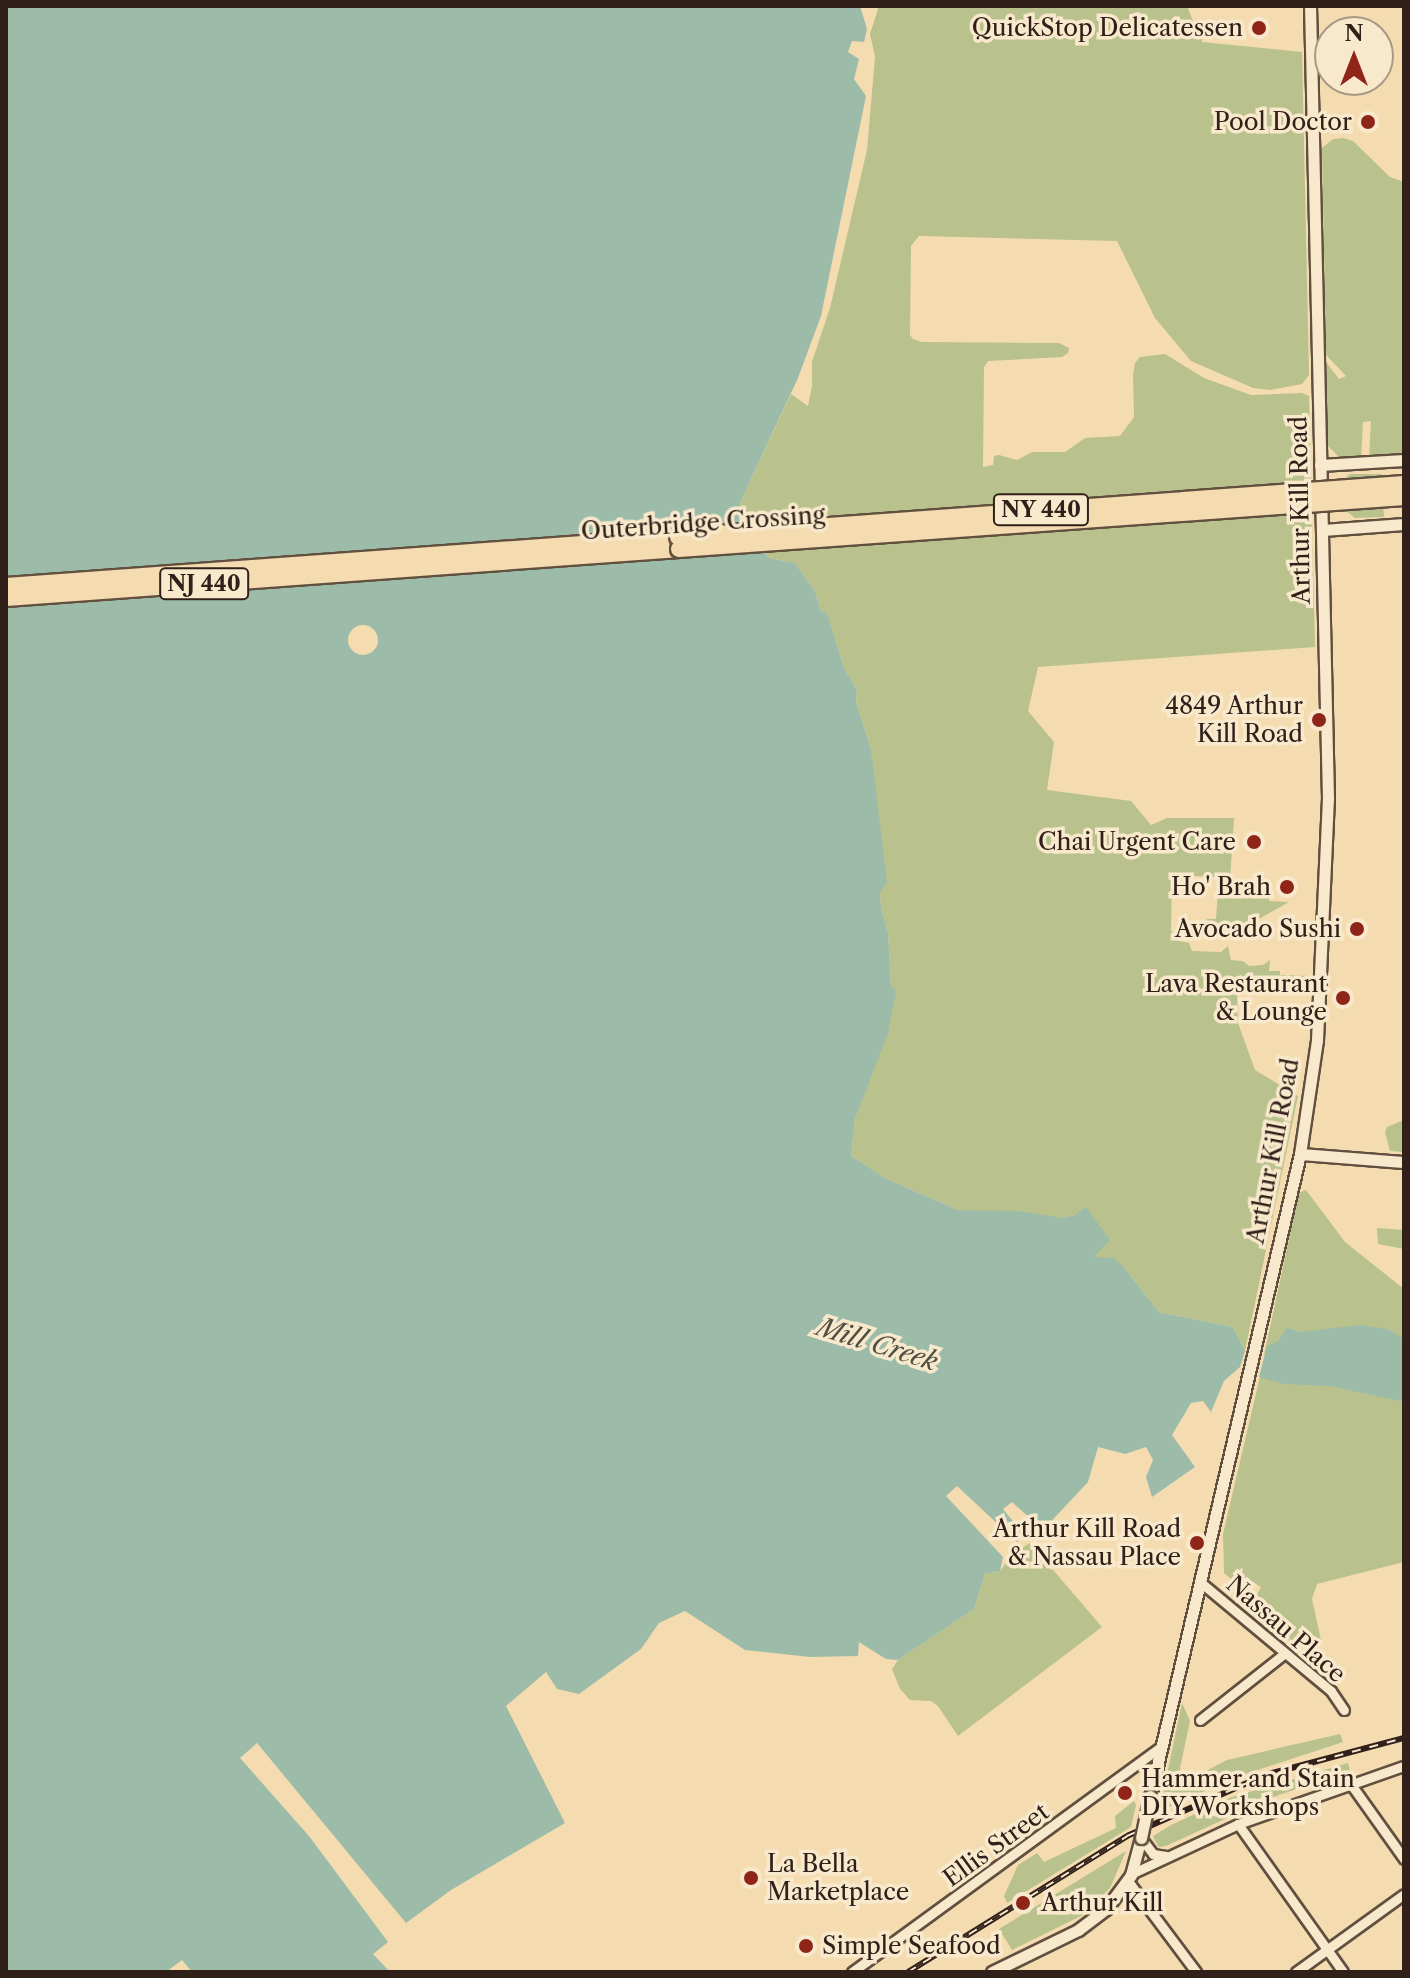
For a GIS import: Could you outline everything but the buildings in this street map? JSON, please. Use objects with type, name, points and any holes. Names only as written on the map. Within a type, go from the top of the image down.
[{"type":"highway","name":"Outerbridge Crossing","points":[[6,598],[402,563],[1404,484]]},
{"type":"highway","name":"Outerbridge Crossing","points":[[6,586],[1404,497]]},
{"type":"street","name":"Arthur Kill Road","points":[[992,1972],[1088,1924],[1117,1898],[1130,1878],[1300,1154],[1317,1040],[1326,890],[1323,530],[1310,6]]},
{"type":"street","points":[[1320,465],[1404,460]]},
{"type":"street","points":[[1323,530],[1404,524]]},
{"type":"street","points":[[1300,1154],[1404,1162]]},
{"type":"street","name":"Nassau Place","points":[[1199,1581],[1331,1691],[1344,1710]]},
{"type":"street","points":[[1200,1720],[1284,1654]]},
{"type":"street","name":"Ellis Street","points":[[852,1972],[1161,1747]]},
{"type":"street","points":[[1196,1972],[1130,1878],[1238,1824],[1404,1766]]},
{"type":"street","points":[[1350,1783],[1404,1859]]},
{"type":"street","points":[[1238,1824],[1343,1972]]},
{"type":"street","points":[[1141,1838],[1153,1854],[1169,1856]]},
{"type":"street","points":[[1296,1972],[1404,1894]]},
{"type":"green space","points":[[879,6],[1187,6],[1193,21],[1202,27],[1202,42],[1302,52],[1309,375],[1302,384],[1270,390],[1253,388],[1191,361],[1155,318],[1117,241],[919,236],[911,246],[910,335],[913,339],[922,342],[1059,343],[1069,348],[1062,357],[988,361],[984,367],[983,467],[993,465],[994,456],[1017,460],[1032,452],[1065,452],[1085,438],[1120,436],[1134,417],[1133,375],[1135,363],[1140,357],[1165,354],[1204,378],[1251,395],[1302,393],[1309,396],[1315,647],[1038,667],[1028,711],[1054,742],[1047,790],[1131,801],[1151,825],[1167,818],[1234,818],[1229,896],[1267,898],[1269,889],[1269,901],[1289,902],[1257,920],[1257,930],[1218,935],[1216,925],[1207,924],[1207,919],[1216,919],[1219,877],[1172,875],[1171,931],[1179,941],[1189,943],[1192,951],[1221,952],[1228,946],[1231,960],[1243,961],[1249,966],[1263,965],[1270,960],[1269,971],[1280,971],[1280,975],[1310,976],[1309,988],[1292,986],[1237,994],[1238,1023],[1255,1070],[1298,1096],[1245,1351],[1233,1327],[1159,1312],[1123,1266],[1093,1257],[1075,1215],[1062,1218],[958,1210],[887,1179],[851,1156],[855,1119],[869,1080],[891,985],[888,932],[881,908],[871,749],[856,702],[857,690],[844,668],[827,614],[821,611],[815,591],[795,563],[769,558],[739,527],[740,503],[791,394],[808,406],[812,362],[830,308],[867,150],[875,57],[870,34]],"holes":[[[819,512],[838,519],[775,534],[774,516]]]},
{"type":"green space","points":[[1333,139],[1353,141],[1390,177],[1404,182],[1404,456],[1369,459],[1371,421],[1363,422],[1361,459],[1340,458],[1327,445],[1326,362],[1339,379],[1346,376],[1326,355],[1322,148]]},
{"type":"green space","points":[[1350,474],[1381,474],[1384,517],[1355,518],[1344,509],[1343,480]]},
{"type":"green space","points":[[1404,1120],[1404,1152],[1390,1151],[1385,1132],[1387,1127]]},
{"type":"green space","points":[[1306,1190],[1345,1242],[1404,1289],[1404,1363],[1264,1355],[1299,1193]]},
{"type":"green space","points":[[1377,1228],[1404,1230],[1404,1249],[1378,1244]]},
{"type":"green space","points":[[1261,1372],[1320,1380],[1404,1402],[1404,1562],[1317,1584],[1312,1599],[1321,1640],[1298,1648],[1270,1625],[1269,1615],[1255,1598],[1261,1587],[1253,1582],[1245,1591],[1224,1573],[1223,1534]]},
{"type":"green space","points":[[1030,1543],[1102,1627],[958,1736],[938,1706],[931,1701],[910,1700],[900,1689],[892,1669],[898,1660],[974,1609],[985,1574],[1000,1571],[1014,1553]]},
{"type":"green space","points":[[1182,1703],[1190,1721],[1180,1768],[1182,1778],[1187,1781],[1227,1760],[1340,1734],[1343,1742],[1233,1778],[1159,1812]]},
{"type":"green space","points":[[1348,1763],[1350,1771],[1273,1797],[1166,1846],[1159,1847],[1153,1836],[1232,1797]]},
{"type":"green space","points":[[1134,1801],[1136,1805],[1131,1827],[1007,1903],[1004,1896],[1018,1865],[1037,1853],[1044,1862],[1116,1828],[1115,1816]]},
{"type":"green space","points":[[1126,1851],[1110,1888],[1083,1915],[1012,1950],[999,1929]]},
{"type":"water","name":"Mill Creek","points":[[6,6],[860,6],[867,29],[864,42],[852,41],[848,52],[859,59],[854,79],[866,96],[821,316],[798,378],[740,503],[739,527],[769,558],[795,563],[815,591],[821,611],[827,613],[844,668],[857,690],[856,702],[871,749],[887,882],[880,892],[881,908],[888,932],[891,985],[896,992],[888,1033],[855,1119],[851,1156],[887,1179],[958,1210],[1017,1211],[1062,1218],[1075,1215],[1086,1207],[1110,1240],[1094,1257],[1113,1258],[1123,1266],[1159,1312],[1233,1327],[1245,1351],[1240,1367],[1224,1381],[1211,1412],[1203,1401],[1191,1403],[1172,1435],[1195,1467],[1152,1497],[1146,1477],[1153,1460],[1146,1447],[1125,1454],[1098,1447],[1088,1482],[1043,1530],[1012,1502],[1003,1509],[1025,1536],[1017,1542],[957,1486],[946,1496],[1003,1557],[1000,1571],[985,1574],[974,1609],[898,1660],[886,1659],[859,1642],[858,1656],[810,1657],[745,1650],[685,1611],[659,1623],[641,1649],[579,1694],[557,1689],[546,1672],[506,1706],[565,1823],[451,1890],[406,1923],[257,1743],[240,1758],[309,1836],[388,1942],[373,1954],[390,1972],[192,1972],[182,1960],[166,1972],[6,1972]]},
{"type":"water","points":[[1360,1325],[1387,1329],[1404,1339],[1404,1402],[1330,1386],[1284,1384],[1259,1377],[1267,1346],[1277,1342],[1287,1328],[1300,1332]]},
{"type":"pier","points":[[363,625],[369,626],[377,634],[377,646],[369,654],[363,655],[357,654],[349,646],[348,640],[349,634],[357,626]]},
{"type":"railway","points":[[908,1972],[1127,1836],[1265,1775],[1404,1738]]},
{"type":"place","name":"QuickStop Delicatessen","points":[[1259,28]]},
{"type":"place","name":"Pool Doctor","points":[[1368,122]]},
{"type":"place","name":"4849 Arthur Kill Road","points":[[1319,720]]},
{"type":"place","name":"Chai Urgent Care","points":[[1254,842]]},
{"type":"place","name":"Ho' Brah","points":[[1287,887]]},
{"type":"place","name":"Avocado Sushi","points":[[1357,929]]},
{"type":"place","name":"Lava Restaurant & Lounge","points":[[1343,998]]},
{"type":"place","name":"Arthur Kill Road & Nassau Place","points":[[1197,1543]]},
{"type":"place","name":"Hammer and Stain DIY Workshops","points":[[1125,1793]]},
{"type":"place","name":"La Bella Marketplace","points":[[751,1878]]},
{"type":"place","name":"Arthur Kill","points":[[1023,1903]]},
{"type":"place","name":"Simple Seafood","points":[[806,1946]]}]
